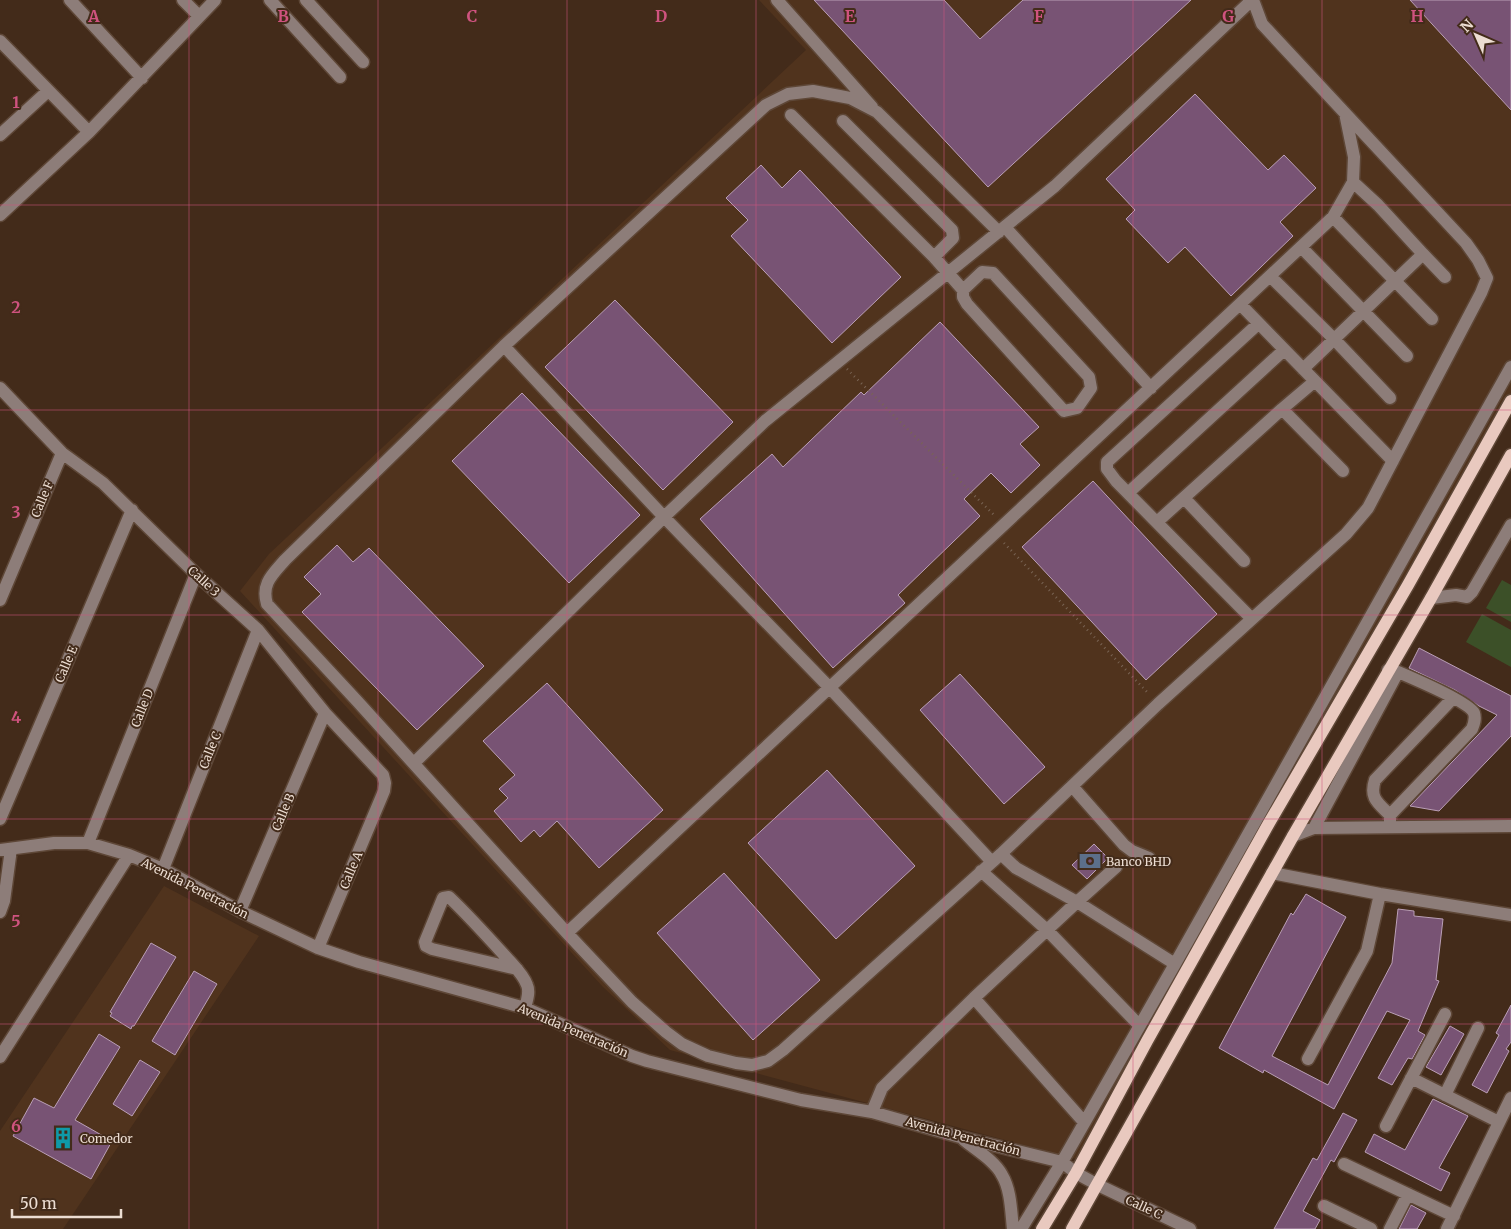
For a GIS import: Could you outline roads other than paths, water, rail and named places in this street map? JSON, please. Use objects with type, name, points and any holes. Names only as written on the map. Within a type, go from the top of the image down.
[{"type":"main road","points":[[1042,1229],[1076,1173],[1151,1034],[1269,824],[1408,585],[1511,401]]},
{"type":"main road","points":[[1072,1229],[1293,836],[1393,671],[1431,598],[1511,455]]},
{"type":"street","points":[[70,0],[142,78]]},
{"type":"street","points":[[183,0],[199,16]]},
{"type":"street","points":[[0,215],[89,132],[215,0]]},
{"type":"street","points":[[270,0],[340,77]]},
{"type":"street","points":[[306,0],[363,62]]},
{"type":"street","points":[[778,0],[877,112],[1002,230],[1151,388]]},
{"type":"street","points":[[414,763],[664,517],[765,421],[1055,186],[1252,0],[1262,24],[1466,243],[1478,260],[1487,278],[1481,293],[1368,508],[1346,534],[1158,704],[997,858],[783,1050],[768,1061],[752,1065],[708,1056],[682,1044],[632,1002],[267,604],[264,593],[271,577],[284,560],[504,346],[766,105],[788,94],[813,91],[850,98],[877,112]]},
{"type":"street","points":[[0,41],[89,132]]},
{"type":"street","points":[[0,135],[48,91]]},
{"type":"street","points":[[567,933],[1333,217],[1352,182],[1354,157],[1345,113]]},
{"type":"street","points":[[791,114],[934,257],[963,290],[966,304],[1064,411],[1077,408],[1091,388],[1089,377],[993,273],[982,272],[963,290]]},
{"type":"street","points":[[843,121],[952,230],[953,238],[934,257]]},
{"type":"street","points":[[1352,182],[1378,205],[1446,277]]},
{"type":"street","points":[[1333,217],[1432,319]]},
{"type":"street","points":[[1302,248],[1407,356]]},
{"type":"street","points":[[1303,369],[1423,254]]},
{"type":"street","points":[[1270,277],[1334,339],[1390,398]]},
{"type":"street","points":[[1240,304],[1393,461]]},
{"type":"street","points":[[1252,619],[1128,493],[1107,470],[1107,462],[1258,324]]},
{"type":"street","points":[[504,346],[664,517],[997,858],[1077,902],[1175,964]]},
{"type":"street","points":[[1128,493],[1284,350]]},
{"type":"street","points":[[1021,1229],[1062,1162],[1175,964],[1511,368]]},
{"type":"street","points":[[1157,522],[1315,381]]},
{"type":"street","name":"Calle 3","points":[[0,388],[62,453],[104,483],[196,574],[258,630],[325,713],[384,775],[384,792]]},
{"type":"street","points":[[1282,410],[1343,471]]},
{"type":"street","name":"Calle F","points":[[0,600],[62,453]]},
{"type":"street","points":[[1184,498],[1244,561]]},
{"type":"street","name":"Calle E","points":[[0,819],[132,510]]},
{"type":"street","points":[[1431,598],[1456,595],[1467,597],[1472,592],[1511,525]]},
{"type":"street","name":"Calle D","points":[[88,843],[196,574]]},
{"type":"street","name":"Calle C","points":[[163,869],[258,630]]},
{"type":"street","points":[[1314,828],[1393,671],[1453,698],[1470,708],[1474,714],[1475,722],[1472,729],[1390,821]]},
{"type":"street","points":[[1390,821],[1373,795],[1372,789],[1375,780],[1453,698]]},
{"type":"street","name":"Calle B","points":[[240,911],[325,713]]},
{"type":"street","points":[[1072,786],[1124,845],[1132,851],[1149,858]]},
{"type":"street","name":"Calle A","points":[[318,948],[384,792]]},
{"type":"street","points":[[1293,836],[1314,828],[1390,821],[1511,826]]},
{"type":"street","name":"Avenida Penetración","points":[[5,850],[54,843],[88,843],[128,855],[163,869],[240,911],[318,948],[359,962],[525,1008],[632,1056],[801,1100],[872,1112],[960,1137],[1062,1162],[1076,1173],[1098,1185]]},
{"type":"street","points":[[0,912],[4,900],[5,850]]},
{"type":"street","points":[[0,1057],[128,855]]},
{"type":"street","points":[[872,1112],[882,1088],[974,998],[1116,867]]},
{"type":"street","points":[[981,871],[1047,930],[1140,1024]]},
{"type":"street","points":[[1272,873],[1380,894],[1511,915]]},
{"type":"street","points":[[1308,1059],[1367,952],[1380,894]]},
{"type":"street","points":[[517,969],[426,946],[425,942],[443,898],[449,897],[517,969],[528,986],[529,992],[525,1008]]},
{"type":"street","points":[[974,998],[1084,1122]]},
{"type":"street","points":[[1386,1126],[1445,1014]]},
{"type":"street","points":[[1445,1095],[1478,1028]]},
{"type":"street","points":[[1411,1078],[1499,1122]]},
{"type":"street","points":[[1448,1229],[1511,1098]]},
{"type":"street","points":[[960,1137],[989,1160],[1002,1174],[1007,1188],[1013,1229]]},
{"type":"street","points":[[1344,1164],[1454,1216]]},
{"type":"street","name":"Calle C","points":[[1098,1185],[1190,1229]]},
{"type":"street","points":[[1390,1229],[1408,1194]]},
{"type":"street","points":[[1324,1206],[1371,1229]]},
{"type":"place","name":"Banco BHD","points":[[1090,861]]},
{"type":"place","name":"Comedor","points":[[63,1138]]}]
